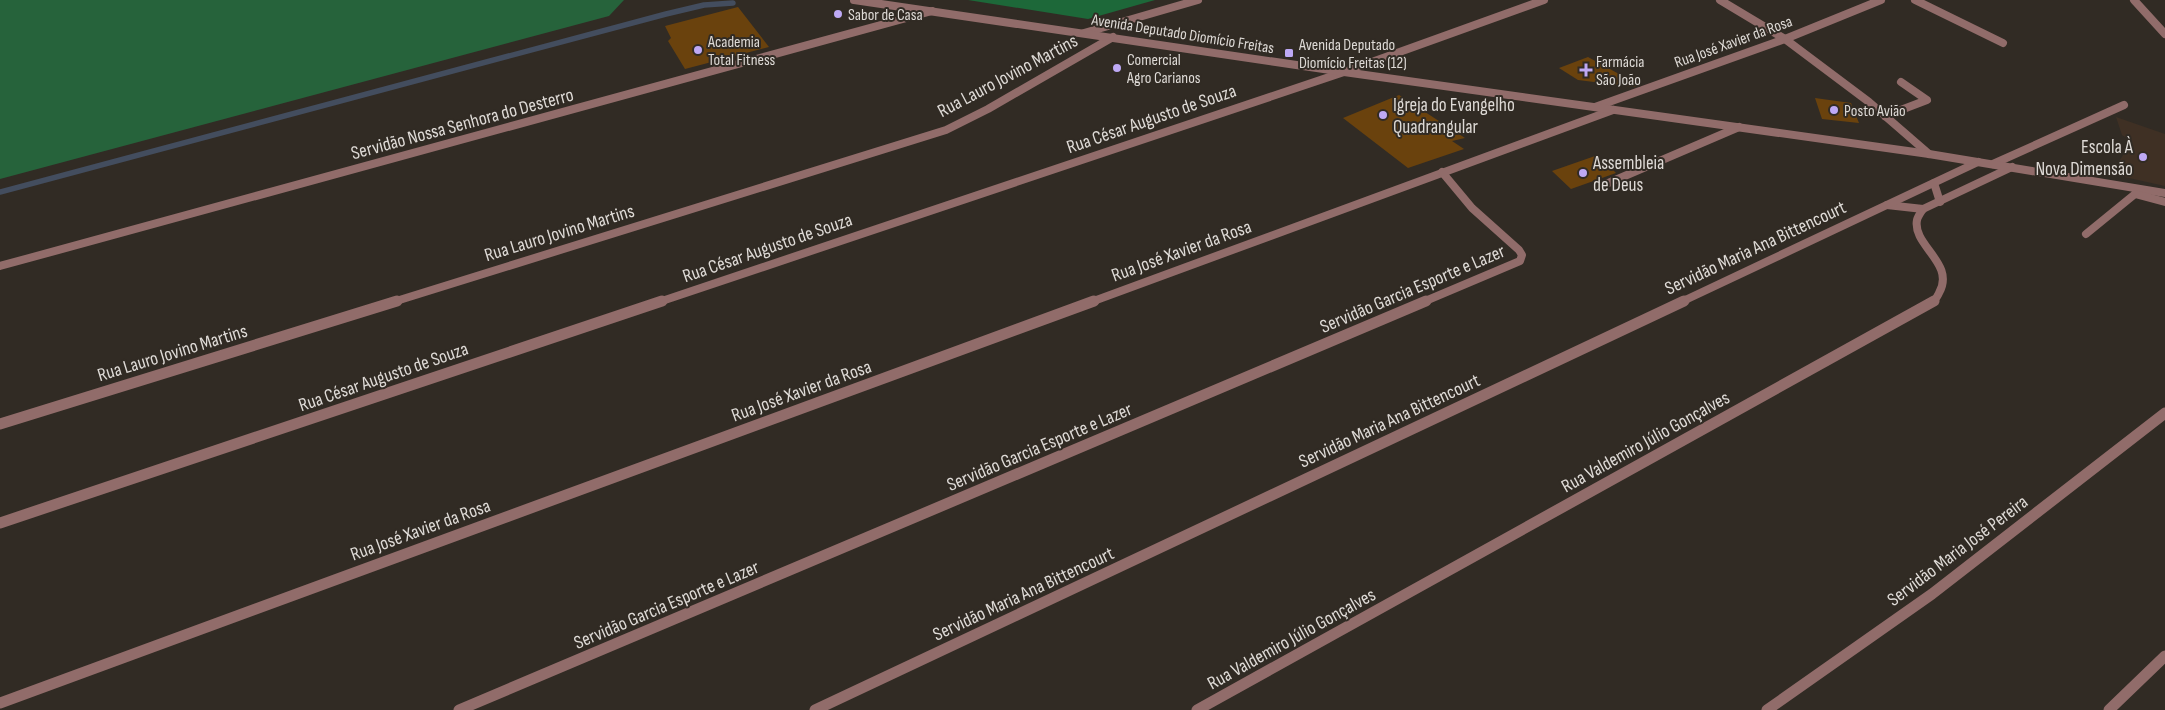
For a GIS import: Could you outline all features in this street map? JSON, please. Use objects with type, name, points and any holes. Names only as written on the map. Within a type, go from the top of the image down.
[{"type":"street","name":"Avenida Deputado Diomício Freitas","points":[[854,0],[1344,72],[1929,154],[2165,193]]},
{"type":"street","points":[[1084,33],[1198,0]]},
{"type":"street","name":"Rua César Augusto de Souza","points":[[0,523],[1344,72],[1544,0]]},
{"type":"street","points":[[1720,0],[1785,39],[1886,116],[1929,154]]},
{"type":"street","name":"Rua José Xavier da Rosa","points":[[1595,107],[1785,39],[1881,0]]},
{"type":"street","points":[[1916,0],[2003,43]]},
{"type":"street","points":[[2134,0],[2165,34]]},
{"type":"street","name":"Servidão Nossa Senhora do Desterro","points":[[0,266],[932,11]]},
{"type":"street","name":"Rua Lauro Jovino Martins","points":[[0,424],[946,130],[974,117],[1113,37]]},
{"type":"street","points":[[1886,116],[1927,100],[1901,82]]},
{"type":"street","points":[[1993,164],[2124,105]]},
{"type":"street","name":"Rua José Xavier da Rosa","points":[[0,703],[1613,110]]},
{"type":"street","points":[[1606,184],[1739,127]]},
{"type":"street","name":"Servidão Maria Ana Bittencourt","points":[[815,710],[1978,162]]},
{"type":"street","points":[[1887,205],[1923,210],[2012,167]]},
{"type":"street","name":"Servidão Garcia Esporte e Lazer","points":[[459,710],[1520,261],[1522,255],[1519,250],[1472,208],[1442,172]]},
{"type":"street","name":"Avenida Deputado Diomício Freitas","points":[[2071,178],[2165,202]]},
{"type":"street","points":[[1934,183],[1940,202]]},
{"type":"street","points":[[2086,234],[2135,194]]},
{"type":"street","name":"Rua Valdemiro Júlio Gonçalves","points":[[1197,710],[1935,300],[1942,292],[1943,280],[1940,266],[1917,230],[1918,216],[1923,210]]},
{"type":"street","name":"Servidão Maria José Pereira","points":[[1767,710],[1968,566],[2165,413]]},
{"type":"street","points":[[2109,710],[2165,656]]},
{"type":"shaded area","name":"Escola À Nova Dimensão","points":[[2116,117],[2165,134],[2165,186],[2111,174],[2132,141],[2122,135]]},
{"type":"green space","points":[[0,0],[624,0],[609,16],[0,179]]},
{"type":"green space","points":[[968,0],[1155,0],[1088,19]]},
{"type":"building","points":[[738,7],[769,47],[685,69],[668,41],[671,38],[665,26]]},
{"type":"building","points":[[1588,57],[1639,85],[1634,87],[1578,80],[1559,68]]},
{"type":"building","points":[[1399,95],[1465,138],[1452,141],[1464,149],[1408,168],[1343,118]]},
{"type":"building","name":"Posto Avião","points":[[1815,98],[1851,103],[1859,123],[1822,119]]},
{"type":"building","name":"Assembleia de Deus","points":[[1595,156],[1601,160],[1621,160],[1612,169],[1616,173],[1571,189],[1552,171]]},
{"type":"waterway","points":[[0,192],[666,14],[704,5],[733,3]]},
{"type":"place","name":"Sabor de Casa","points":[[838,14]]},
{"type":"place","name":"Academia Total Fitness","points":[[698,50]]},
{"type":"place","name":"Avenida Deputado Diomício Freitas (12)","points":[[1289,53]]},
{"type":"place","name":"Comercial Agro Carianos","points":[[1117,68]]},
{"type":"place","name":"Farmácia São João","points":[[1586,70]]},
{"type":"place","name":"Posto Avião","points":[[1834,110]]},
{"type":"place","name":"Igreja do Evangelho Quadrangular","points":[[1383,115]]},
{"type":"place","name":"Escola À Nova Dimensão","points":[[2143,157]]},
{"type":"place","name":"Assembleia de Deus","points":[[1583,173]]}]
